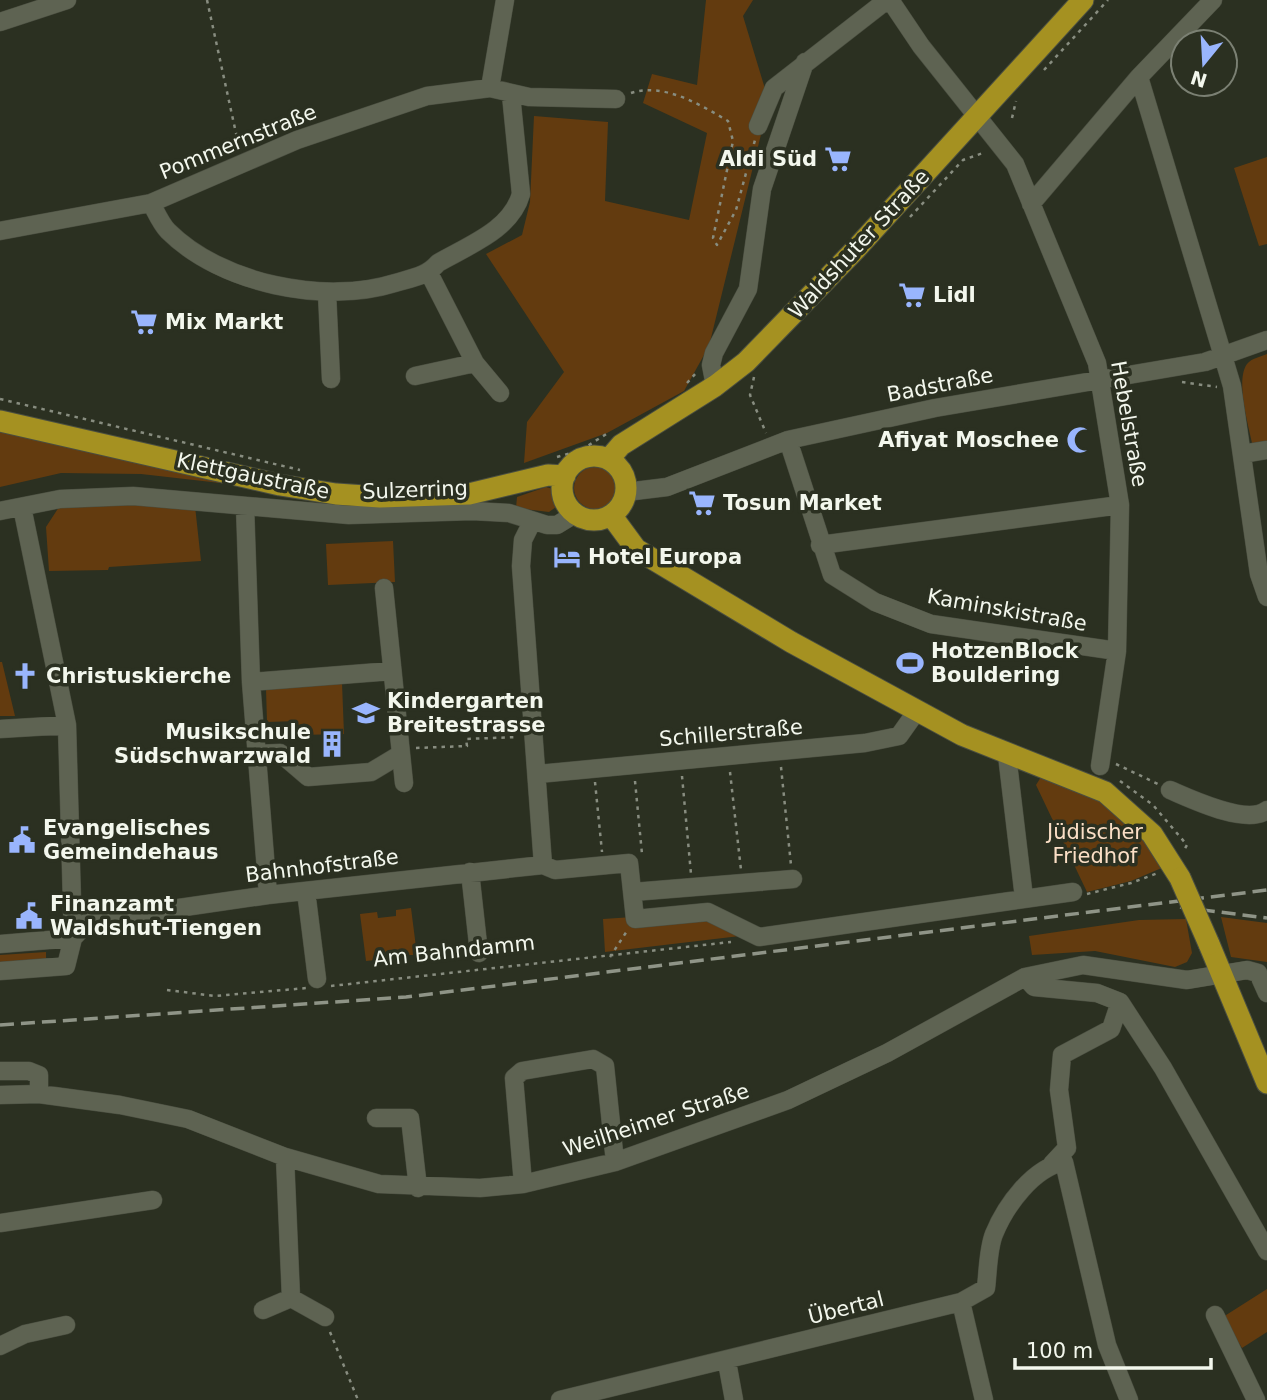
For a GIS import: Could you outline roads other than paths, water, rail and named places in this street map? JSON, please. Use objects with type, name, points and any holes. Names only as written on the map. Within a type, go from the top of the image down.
[{"type":"main road","name":"Waldshuter Straße","points":[[609,459],[621,445],[715,386],[755,353],[977,118],[1083,0]]},
{"type":"main road","name":"Klettgaustraße","points":[[0,421],[280,485],[336,494],[380,497],[469,494],[548,475],[565,477]]},
{"type":"main road","points":[[594,456],[609,459],[623,474],[626,492],[620,506],[611,515],[593,520],[575,514],[565,499],[565,477],[572,464],[582,458],[594,456]]},
{"type":"main road","points":[[611,515],[636,549],[669,561],[916,712],[1007,755],[1105,792],[1153,834],[1177,872],[1224,976],[1267,1083]]},
{"type":"street","points":[[0,22],[67,0]]},
{"type":"street","points":[[491,88],[506,0]]},
{"type":"street","points":[[758,127],[775,88],[888,0]]},
{"type":"street","name":"Hebelstraße","points":[[888,0],[1015,164],[1097,363],[1120,505],[1117,651],[1100,762]]},
{"type":"street","points":[[1031,204],[1139,77],[1213,0]]},
{"type":"street","points":[[715,386],[711,365],[714,354],[748,289],[762,190],[805,62]]},
{"type":"street","points":[[1139,77],[1233,386],[1259,574],[1267,597]]},
{"type":"street","name":"Pommernstraße","points":[[0,231],[151,203],[297,140],[427,96],[491,88],[511,95],[616,99]]},
{"type":"street","points":[[151,203],[166,230],[196,252],[247,279],[327,293],[374,290],[429,273],[438,263],[507,222],[517,208],[522,194],[511,95]]},
{"type":"street","points":[[429,273],[475,363],[500,393]]},
{"type":"street","points":[[327,293],[331,379]]},
{"type":"street","name":"Badstraße","points":[[626,492],[667,487],[779,443],[1098,378],[1157,371],[1225,357],[1267,340]]},
{"type":"street","points":[[415,376],[475,363]]},
{"type":"street","name":"Kaminskistraße","points":[[779,443],[832,575],[875,602],[931,624],[1117,651]]},
{"type":"street","points":[[1242,454],[1267,450]]},
{"type":"street","name":"Sulzerring","points":[[0,511],[60,499],[133,496],[349,515],[472,511],[509,513],[532,522],[557,525],[575,514]]},
{"type":"street","points":[[820,545],[1120,505]]},
{"type":"street","points":[[244,506],[251,682],[268,895]]},
{"type":"street","points":[[0,971],[66,966],[73,938],[66,724],[22,507]]},
{"type":"street","points":[[532,522],[523,540],[521,566],[543,865],[555,870],[629,863],[635,919],[708,912],[758,937],[1073,892]]},
{"type":"street","points":[[384,588],[404,783]]},
{"type":"street","points":[[251,682],[392,671]]},
{"type":"street","name":"Schillerstraße","points":[[538,774],[865,743],[899,736],[916,712]]},
{"type":"street","points":[[0,729],[66,724]]},
{"type":"street","points":[[257,754],[280,753],[308,777],[371,772],[401,751]]},
{"type":"street","points":[[1007,755],[1024,898]]},
{"type":"street","points":[[1170,789],[1202,804],[1245,815],[1263,814],[1267,810]]},
{"type":"street","name":"Bahnhofstraße","points":[[0,944],[73,938],[89,922],[268,895],[543,865]]},
{"type":"street","points":[[470,872],[479,953]]},
{"type":"street","points":[[632,892],[793,879]]},
{"type":"street","points":[[306,891],[317,985]]},
{"type":"street","name":"Weilheimer Straße","points":[[0,1095],[40,1094],[120,1105],[188,1119],[285,1157],[379,1184],[418,1188],[523,1184],[615,1162],[788,1100],[887,1053],[1025,977],[1083,965],[1187,981],[1247,970],[1263,971]]},
{"type":"street","points":[[1263,971],[1267,993]]},
{"type":"street","points":[[1025,977],[1034,987],[1097,993],[1120,1002],[1163,1068],[1267,1251]]},
{"type":"street","points":[[1120,1002],[1111,1028],[1062,1055],[1059,1090],[1066,1147],[1058,1163],[1107,1345],[1129,1400]]},
{"type":"street","points":[[523,1184],[514,1078],[522,1070],[593,1059],[605,1066],[615,1162]]},
{"type":"street","points":[[0,1071],[29,1071],[39,1075],[40,1094]]},
{"type":"street","points":[[376,1118],[410,1118],[418,1188]]},
{"type":"street","points":[[285,1157],[291,1298]]},
{"type":"street","name":"Übertal","points":[[559,1400],[727,1362],[961,1302],[986,1288],[993,1235],[1012,1203],[1035,1176],[1058,1163]]},
{"type":"street","points":[[0,1223],[153,1200]]},
{"type":"street","points":[[262,1310],[291,1298]]},
{"type":"street","points":[[291,1298],[325,1317]]},
{"type":"street","points":[[961,1302],[984,1400]]},
{"type":"street","points":[[1215,1315],[1256,1400]]},
{"type":"street","points":[[0,1346],[25,1334],[66,1325]]},
{"type":"street","points":[[727,1362],[734,1400]]},
{"type":"railway","points":[[0,1025],[406,997],[1267,890]]},
{"type":"railway","points":[[1180,907],[1267,918]]},
{"type":"place","name":"Aldi Süd","points":[[838,159]]},
{"type":"place","name":"Lidl","points":[[912,295]]},
{"type":"place","name":"Mix Markt","points":[[144,322]]},
{"type":"place","name":"Afiyat Moschee","points":[[1080,440]]},
{"type":"place","name":"Tosun Market","points":[[702,503]]},
{"type":"place","name":"Hotel Europa","points":[[567,557]]},
{"type":"place","name":"HotzenBlock Bouldering","points":[[910,663]]},
{"type":"place","name":"Christuskierche","points":[[25,676]]},
{"type":"place","name":"Kindergarten Breitestrasse","points":[[366,713]]},
{"type":"place","name":"Musikschule Südschwarzwald","points":[[332,744]]},
{"type":"place","name":"Evangelisches Gemeindehaus","points":[[22,840]]},
{"type":"place","name":"Finanzamt Waldshut-Tiengen","points":[[29,916]]},
{"type":"park label","name":"Jüdischer Friedhof","points":[[1095,844]]}]
